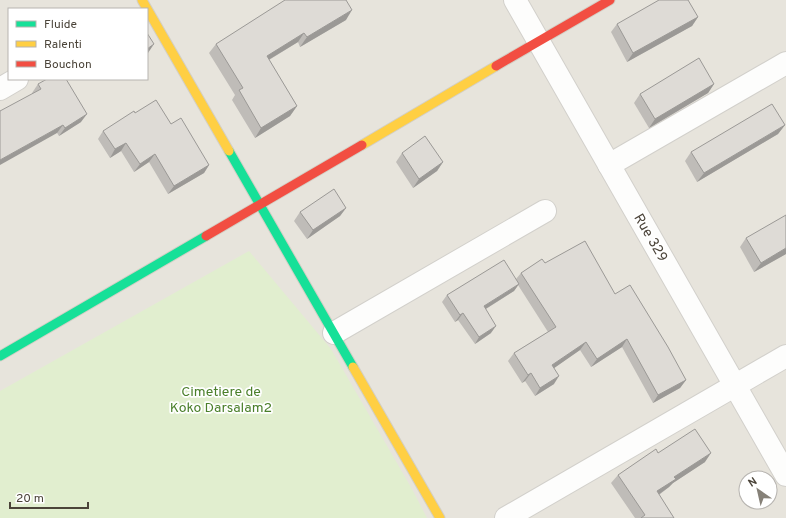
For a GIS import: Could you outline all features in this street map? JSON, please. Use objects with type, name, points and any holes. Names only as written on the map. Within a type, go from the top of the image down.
[{"type":"street","name":"Rue 329","points":[[515,0],[786,475]]},
{"type":"street","points":[[0,356],[610,0]]},
{"type":"street","points":[[148,8],[440,518]]},
{"type":"street","points":[[609,165],[786,63]]},
{"type":"street","points":[[0,89],[15,80]]},
{"type":"street","points":[[334,333],[545,211]]},
{"type":"street","points":[[506,518],[786,356]]},
{"type":"shaded area","points":[[0,0],[786,0],[786,518],[0,518]]},
{"type":"green space","name":"Cimetiere de Koko Darsalam2","points":[[249,251],[331,349],[412,489],[427,518],[0,518],[0,391]]},
{"type":"building","points":[[285,0],[346,0],[352,10],[307,37],[304,33],[267,56],[297,106],[261,128],[239,90],[243,88],[216,44]]},
{"type":"building","points":[[659,0],[688,0],[698,17],[633,53],[617,24]]},
{"type":"building","points":[[148,35],[154,44],[148,48]]},
{"type":"building","points":[[699,58],[714,84],[655,119],[640,94]]},
{"type":"building","points":[[45,80],[67,80],[87,114],[65,128],[63,125],[0,160],[0,111],[41,89],[38,84]]},
{"type":"building","points":[[156,100],[171,124],[181,118],[209,165],[174,186],[155,154],[140,164],[126,143],[115,149],[103,131],[134,111],[135,113]]},
{"type":"building","points":[[772,104],[785,125],[704,173],[691,152]]},
{"type":"building","points":[[425,136],[443,162],[419,179],[402,153]]},
{"type":"building","points":[[334,189],[346,208],[313,230],[300,212]]},
{"type":"building","points":[[786,215],[786,248],[761,263],[746,238]]},
{"type":"building","points":[[585,241],[615,294],[630,285],[668,347],[686,380],[658,395],[627,339],[597,359],[586,342],[552,365],[559,376],[540,388],[531,373],[528,375],[514,353],[556,327],[521,273],[542,259],[545,263]]},
{"type":"building","points":[[504,260],[519,284],[484,306],[496,326],[479,337],[463,313],[460,315],[447,295]]},
{"type":"building","points":[[695,429],[711,453],[674,477],[676,479],[657,491],[674,518],[641,518],[645,515],[618,475],[656,449],[658,453]]},
{"type":"traffic: fast","points":[[229,151],[353,367]]},
{"type":"traffic: fast","points":[[0,356],[206,236]]},
{"type":"traffic: slow","points":[[142,0],[147,8]]},
{"type":"traffic: slow","points":[[148,10],[229,151]]},
{"type":"traffic: slow","points":[[362,145],[496,66]]},
{"type":"traffic: slow","points":[[353,367],[440,518]]},
{"type":"traffic: jam","points":[[496,66],[610,0]]},
{"type":"traffic: jam","points":[[206,236],[362,145]]}]
